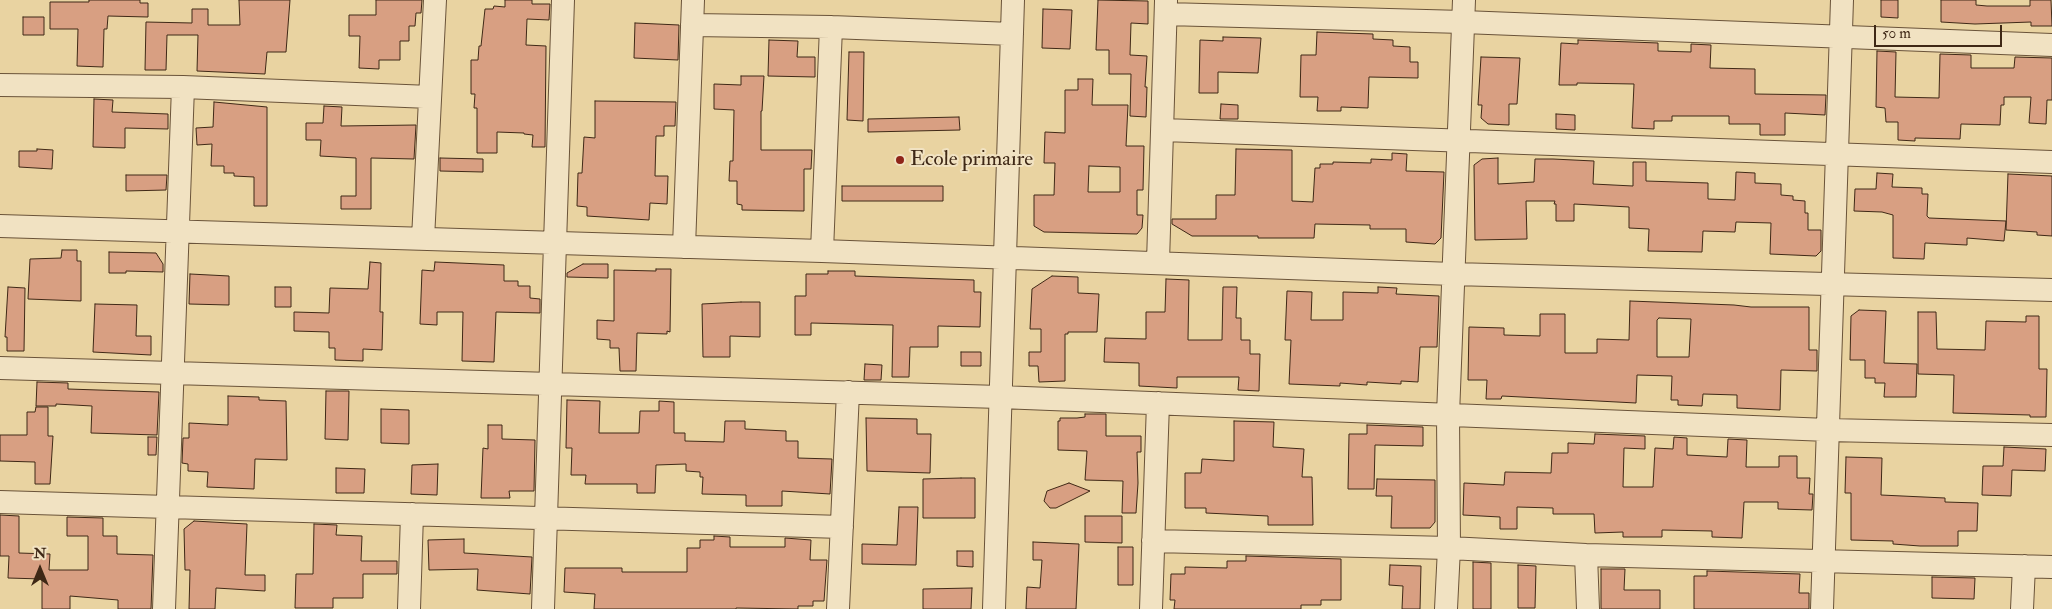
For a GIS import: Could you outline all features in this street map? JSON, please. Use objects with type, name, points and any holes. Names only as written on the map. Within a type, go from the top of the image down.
[{"type":"street","points":[[423,239],[435,0]]},
{"type":"street","points":[[543,609],[563,0]]},
{"type":"street","points":[[684,247],[693,0]]},
{"type":"street","points":[[994,609],[1013,0]]},
{"type":"street","points":[[1822,609],[1842,0]]},
{"type":"street","points":[[1158,262],[1166,7],[1464,11],[1841,38],[2052,46]]},
{"type":"street","points":[[1446,609],[1449,548],[1448,415],[1464,11]]},
{"type":"street","points":[[692,25],[831,27],[1012,34]]},
{"type":"street","points":[[822,251],[831,27]]},
{"type":"street","points":[[0,84],[183,87],[430,97]]},
{"type":"street","points":[[164,609],[183,87]]},
{"type":"street","points":[[1163,130],[2052,162]]},
{"type":"street","points":[[0,226],[1158,262],[1454,274],[2052,290]]},
{"type":"street","points":[[0,368],[1000,397],[1828,430],[2052,436]]},
{"type":"street","points":[[838,609],[848,392]]},
{"type":"street","points":[[1151,609],[1158,403]]},
{"type":"street","points":[[0,502],[842,527]]},
{"type":"street","points":[[409,609],[412,514]]},
{"type":"street","points":[[1154,541],[1449,548],[1586,555],[2052,567]]},
{"type":"street","points":[[1586,555],[1588,609]]},
{"type":"street","points":[[2022,609],[2024,566]]},
{"type":"building","points":[[89,0],[140,0],[140,3],[148,3],[148,17],[108,16],[107,29],[104,29],[103,67],[77,66],[78,29],[50,29],[50,2],[89,2]]},
{"type":"building","points":[[239,0],[290,0],[286,52],[267,52],[265,74],[197,71],[198,35],[167,35],[166,70],[145,70],[146,22],[192,23],[192,9],[208,9],[208,25],[240,25]]},
{"type":"building","points":[[376,0],[422,0],[421,13],[416,13],[415,26],[409,26],[409,41],[400,41],[400,60],[379,60],[379,69],[359,68],[360,36],[349,36],[349,15],[376,15]]},
{"type":"building","points":[[505,0],[532,0],[532,4],[550,4],[549,20],[527,19],[526,45],[546,46],[545,147],[532,147],[533,135],[497,132],[497,153],[477,153],[477,108],[474,108],[475,94],[471,94],[471,60],[478,60],[485,9],[493,9],[494,6],[505,7]]},
{"type":"building","points":[[1098,0],[1148,1],[1148,24],[1131,23],[1130,55],[1147,56],[1146,117],[1130,116],[1131,74],[1109,74],[1109,50],[1096,50]]},
{"type":"building","points":[[1881,0],[1898,0],[1898,18],[1881,17]]},
{"type":"building","points":[[1941,0],[1976,0],[1976,5],[1987,6],[2030,6],[2030,0],[2051,0],[2052,26],[2031,26],[2031,22],[1975,24],[1941,22]]},
{"type":"building","points":[[1043,9],[1072,10],[1070,49],[1042,48]]},
{"type":"building","points":[[23,17],[44,17],[44,35],[23,35]]},
{"type":"building","points":[[635,23],[679,25],[678,60],[634,58]]},
{"type":"building","points":[[1317,32],[1373,34],[1373,39],[1393,40],[1393,46],[1410,47],[1410,62],[1418,62],[1418,78],[1369,77],[1368,108],[1341,107],[1341,111],[1317,111],[1318,97],[1300,97],[1301,55],[1316,55]]},
{"type":"building","points":[[1223,37],[1261,38],[1258,73],[1218,72],[1218,93],[1199,93],[1200,40],[1223,41]]},
{"type":"building","points":[[769,40],[798,41],[797,57],[815,57],[815,77],[768,76]]},
{"type":"building","points":[[1578,40],[1658,43],[1658,51],[1691,52],[1691,44],[1711,45],[1710,68],[1755,69],[1755,94],[1826,95],[1825,115],[1785,113],[1785,135],[1760,135],[1760,124],[1729,124],[1729,116],[1672,116],[1672,121],[1654,121],[1654,129],[1632,128],[1634,84],[1577,83],[1577,85],[1559,85],[1561,43],[1578,44]]},
{"type":"building","points":[[1877,51],[1896,52],[1895,97],[1939,98],[1940,54],[1971,55],[1971,68],[2014,68],[2015,57],[2052,58],[2052,100],[2047,100],[2046,124],[2029,123],[2031,97],[2004,97],[2004,105],[2001,105],[2000,125],[1961,124],[1960,139],[1915,138],[1915,141],[1898,140],[1898,122],[1886,122],[1885,108],[1876,107]]},
{"type":"building","points":[[849,52],[864,52],[863,121],[847,120]]},
{"type":"building","points":[[1481,57],[1520,58],[1517,104],[1509,104],[1509,125],[1488,124],[1481,118],[1482,105],[1478,105]]},
{"type":"building","points":[[741,76],[764,76],[761,111],[761,150],[812,150],[811,169],[804,169],[804,211],[742,210],[742,205],[737,204],[737,181],[729,181],[730,161],[733,161],[734,110],[714,109],[714,84],[741,85]]},
{"type":"building","points":[[1078,79],[1093,79],[1092,105],[1128,105],[1126,146],[1144,146],[1143,190],[1137,190],[1137,215],[1143,215],[1142,228],[1137,234],[1044,232],[1034,226],[1034,195],[1054,195],[1055,163],[1044,163],[1045,132],[1065,133],[1065,90],[1078,90]],"holes":[[[1089,166],[1120,167],[1120,192],[1088,192]]]},
{"type":"building","points":[[94,99],[113,100],[112,112],[168,114],[168,129],[125,128],[125,148],[93,147]]},
{"type":"building","points":[[595,101],[676,102],[675,126],[664,126],[664,136],[656,136],[655,176],[668,176],[667,204],[650,203],[649,220],[587,216],[587,207],[577,206],[578,173],[582,173],[584,137],[595,138]]},
{"type":"building","points":[[214,102],[267,107],[267,206],[254,206],[254,177],[234,176],[234,173],[224,173],[224,166],[211,166],[212,144],[197,145],[196,128],[213,127]]},
{"type":"building","points":[[1221,104],[1238,105],[1238,119],[1220,119]]},
{"type":"building","points":[[324,106],[342,107],[341,126],[416,125],[414,159],[371,158],[371,209],[341,209],[341,196],[356,196],[356,158],[320,156],[321,140],[306,140],[306,123],[323,123]]},
{"type":"building","points":[[1556,114],[1575,115],[1575,130],[1556,129]]},
{"type":"building","points":[[959,117],[960,130],[868,132],[868,119]]},
{"type":"building","points":[[37,149],[53,150],[52,169],[19,167],[19,151],[37,151]]},
{"type":"building","points":[[1236,149],[1292,150],[1292,201],[1313,202],[1315,168],[1320,168],[1320,164],[1333,164],[1333,162],[1371,163],[1371,159],[1392,160],[1392,153],[1407,154],[1406,171],[1444,172],[1441,238],[1435,244],[1406,242],[1406,229],[1370,229],[1370,225],[1315,224],[1314,238],[1192,236],[1172,224],[1172,219],[1216,219],[1216,195],[1235,195]]},
{"type":"building","points":[[440,158],[483,159],[483,172],[440,171]]},
{"type":"building","points":[[1498,158],[1498,184],[1534,182],[1535,159],[1553,159],[1594,161],[1593,184],[1633,186],[1633,162],[1646,162],[1646,181],[1708,183],[1708,199],[1735,200],[1736,172],[1755,173],[1755,183],[1781,184],[1781,195],[1793,196],[1793,200],[1805,201],[1805,213],[1808,213],[1808,230],[1821,230],[1821,251],[1816,256],[1770,254],[1771,223],[1736,222],[1735,232],[1703,231],[1702,252],[1648,251],[1649,229],[1629,228],[1629,207],[1574,204],[1574,221],[1556,221],[1555,201],[1526,201],[1527,239],[1475,240],[1474,165],[1482,159]]},
{"type":"building","points":[[1877,173],[1893,174],[1892,187],[1922,188],[1922,194],[1928,194],[1927,216],[1929,218],[2006,221],[2004,241],[1967,238],[1967,245],[1925,243],[1924,259],[1893,258],[1893,215],[1882,212],[1854,211],[1855,189],[1876,189]]},
{"type":"building","points":[[2008,174],[2052,176],[2052,236],[2037,235],[2037,232],[2006,230]]},
{"type":"building","points":[[126,175],[167,175],[166,190],[126,191]]},
{"type":"building","points":[[842,186],[943,186],[943,201],[842,201]]},
{"type":"building","points":[[62,250],[77,250],[77,261],[81,261],[81,301],[28,299],[30,259],[61,258]]},
{"type":"building","points":[[109,252],[156,253],[163,264],[163,272],[126,271],[126,273],[109,273]]},
{"type":"building","points":[[370,262],[381,263],[380,312],[383,312],[382,350],[363,349],[363,361],[335,360],[335,348],[329,348],[329,332],[294,331],[294,312],[329,313],[330,288],[368,289]]},
{"type":"building","points":[[435,262],[504,265],[504,281],[518,281],[518,286],[530,286],[530,298],[540,299],[540,313],[496,312],[494,362],[462,361],[463,312],[437,312],[437,325],[420,324],[422,270],[434,271]]},
{"type":"building","points":[[583,264],[608,264],[608,278],[567,277],[567,273]]},
{"type":"building","points":[[656,269],[671,269],[670,332],[667,331],[667,334],[637,333],[636,371],[620,371],[619,348],[610,348],[610,340],[597,339],[597,320],[614,321],[614,270],[656,271]]},
{"type":"building","points":[[828,271],[855,271],[855,276],[974,280],[974,292],[981,292],[980,327],[938,326],[938,347],[910,347],[909,377],[892,377],[893,325],[811,323],[811,335],[795,335],[795,296],[806,296],[806,274],[828,274]]},
{"type":"building","points":[[190,274],[229,276],[229,305],[189,304]]},
{"type":"building","points":[[1052,276],[1078,277],[1078,293],[1099,294],[1097,332],[1068,332],[1068,334],[1065,334],[1065,381],[1039,382],[1038,366],[1029,366],[1029,352],[1041,352],[1041,329],[1030,329],[1032,289]]},
{"type":"building","points":[[1166,279],[1189,280],[1188,340],[1222,340],[1223,287],[1237,287],[1236,318],[1241,318],[1241,340],[1250,340],[1250,354],[1260,354],[1259,391],[1238,390],[1239,377],[1177,377],[1177,388],[1139,386],[1139,363],[1104,362],[1105,338],[1146,339],[1146,312],[1165,312]]},
{"type":"building","points":[[8,287],[25,288],[24,351],[7,351],[7,337],[5,337]]},
{"type":"building","points":[[275,287],[291,287],[291,307],[275,307]]},
{"type":"building","points":[[1378,287],[1397,288],[1396,294],[1439,296],[1437,347],[1420,347],[1418,382],[1401,381],[1401,384],[1367,382],[1367,385],[1340,383],[1340,386],[1289,384],[1291,340],[1285,340],[1287,291],[1312,292],[1311,320],[1343,320],[1343,292],[1378,293]]},
{"type":"building","points":[[1630,301],[1751,307],[1809,307],[1809,350],[1817,350],[1817,371],[1781,370],[1780,410],[1737,408],[1737,395],[1703,394],[1702,406],[1678,405],[1678,400],[1671,400],[1672,376],[1637,375],[1636,403],[1502,396],[1501,399],[1486,399],[1487,380],[1468,380],[1469,327],[1504,328],[1504,335],[1540,336],[1540,314],[1565,314],[1565,353],[1597,353],[1597,339],[1629,340]],"holes":[[[1659,318],[1691,319],[1689,357],[1657,357],[1657,320]]]},
{"type":"building","points":[[760,302],[760,337],[730,336],[730,357],[703,357],[702,304]]},
{"type":"building","points":[[95,304],[137,305],[136,336],[151,336],[151,355],[93,352]]},
{"type":"building","points":[[1859,310],[1886,311],[1884,363],[1917,364],[1916,397],[1884,397],[1885,383],[1875,383],[1875,378],[1865,378],[1865,360],[1850,360],[1851,316]]},
{"type":"building","points":[[1918,312],[1936,312],[1937,349],[1985,350],[1986,321],[2026,322],[2026,316],[2039,316],[2039,369],[2047,369],[2046,417],[1953,413],[1954,375],[1918,374]]},
{"type":"building","points":[[961,352],[981,352],[981,366],[961,366]]},
{"type":"building","points":[[865,364],[882,365],[881,380],[864,380]]},
{"type":"building","points":[[37,382],[68,383],[68,389],[159,392],[157,435],[91,433],[92,406],[56,404],[56,406],[36,406]]},
{"type":"building","points":[[326,391],[349,391],[348,440],[325,439]]},
{"type":"building","points":[[228,396],[259,397],[259,400],[286,401],[287,460],[255,459],[254,489],[207,487],[208,472],[188,471],[188,464],[182,463],[183,438],[189,438],[189,423],[228,425]]},
{"type":"building","points":[[567,400],[600,401],[599,433],[639,433],[640,411],[659,411],[659,401],[674,402],[674,433],[685,433],[685,441],[724,442],[725,421],[745,421],[745,429],[786,431],[786,441],[798,441],[798,458],[832,459],[830,494],[782,491],[782,506],[746,506],[746,495],[702,494],[703,477],[700,477],[700,472],[686,471],[686,464],[656,465],[655,493],[637,493],[637,484],[585,484],[586,475],[571,475],[572,448],[566,448]]},
{"type":"building","points":[[36,407],[48,407],[48,436],[53,436],[50,484],[35,484],[35,462],[0,461],[0,435],[27,435],[27,412],[35,412]]},
{"type":"building","points":[[381,409],[409,410],[409,444],[381,443]]},
{"type":"building","points":[[1085,414],[1106,414],[1106,436],[1141,436],[1141,452],[1137,452],[1138,483],[1136,513],[1122,513],[1123,481],[1085,480],[1087,451],[1058,450],[1058,421],[1060,421],[1060,418],[1085,417]]},
{"type":"building","points":[[866,418],[917,419],[917,434],[931,434],[930,473],[867,471]]},
{"type":"building","points":[[1234,421],[1274,422],[1273,447],[1304,449],[1302,477],[1312,477],[1313,525],[1268,525],[1268,516],[1206,513],[1206,508],[1185,508],[1185,473],[1201,473],[1202,459],[1234,461]]},
{"type":"building","points":[[488,425],[502,425],[502,439],[535,440],[534,491],[509,491],[510,498],[481,498],[483,448],[488,449]]},
{"type":"building","points":[[1367,425],[1423,427],[1423,446],[1375,445],[1374,489],[1348,489],[1349,434],[1367,434]]},
{"type":"building","points":[[1595,434],[1645,436],[1645,449],[1624,448],[1623,487],[1653,487],[1655,448],[1673,449],[1674,437],[1687,438],[1687,455],[1727,457],[1728,439],[1747,440],[1746,467],[1779,467],[1779,456],[1797,456],[1797,478],[1810,478],[1809,494],[1813,494],[1812,510],[1778,509],[1778,502],[1744,502],[1742,538],[1712,537],[1712,531],[1662,530],[1662,537],[1623,537],[1623,532],[1595,533],[1594,514],[1553,514],[1553,508],[1517,507],[1517,529],[1500,529],[1500,517],[1463,515],[1464,483],[1504,485],[1505,472],[1551,473],[1552,453],[1568,453],[1568,443],[1594,444]]},
{"type":"building","points":[[148,437],[157,437],[156,455],[148,455]]},
{"type":"building","points":[[2004,447],[2046,449],[2045,471],[2012,470],[2011,496],[1982,495],[1983,466],[2003,466]]},
{"type":"building","points":[[1846,457],[1882,458],[1881,495],[1945,498],[1945,502],[1978,503],[1977,531],[1958,531],[1958,546],[1920,546],[1893,544],[1893,541],[1851,540],[1851,493],[1845,493]]},
{"type":"building","points":[[438,464],[437,495],[411,494],[412,465]]},
{"type":"building","points":[[336,468],[365,469],[364,493],[336,493]]},
{"type":"building","points":[[975,478],[975,518],[923,518],[923,479]]},
{"type":"building","points":[[1377,479],[1435,480],[1435,522],[1430,528],[1391,528],[1392,496],[1376,496]]},
{"type":"building","points":[[1069,483],[1090,491],[1056,508],[1050,508],[1044,501],[1047,491]]},
{"type":"building","points":[[899,507],[918,507],[916,565],[862,564],[862,544],[897,545]]},
{"type":"building","points":[[0,515],[19,516],[19,553],[50,554],[49,570],[88,570],[88,536],[67,536],[67,517],[103,518],[103,536],[117,536],[117,554],[153,555],[151,609],[118,609],[118,600],[70,596],[70,609],[42,609],[42,579],[8,578],[9,556],[0,556]]},
{"type":"building","points":[[1085,516],[1122,516],[1122,543],[1085,542]]},
{"type":"building","points":[[194,521],[247,524],[245,575],[265,575],[265,591],[216,588],[215,609],[189,609],[190,570],[185,570],[184,529]]},
{"type":"building","points":[[314,524],[337,525],[336,535],[362,536],[361,561],[397,561],[397,574],[363,574],[363,598],[333,598],[333,608],[295,608],[296,574],[313,574]]},
{"type":"building","points":[[714,536],[730,537],[730,547],[785,547],[785,538],[811,540],[810,560],[827,560],[824,601],[813,601],[813,606],[798,606],[798,609],[594,609],[595,594],[564,592],[565,568],[622,568],[622,572],[687,572],[687,548],[700,548],[700,540],[714,540]]},
{"type":"building","points":[[464,539],[464,553],[532,557],[530,594],[477,590],[478,569],[429,570],[428,540]]},
{"type":"building","points":[[1033,542],[1079,544],[1076,609],[1026,609],[1027,587],[1040,588],[1042,560],[1033,560]]},
{"type":"building","points":[[1118,547],[1133,547],[1133,585],[1118,585]]},
{"type":"building","points":[[957,551],[973,551],[973,567],[957,566]]},
{"type":"building","points":[[1246,556],[1341,559],[1341,600],[1321,600],[1321,605],[1301,605],[1301,609],[1174,609],[1175,600],[1170,600],[1171,574],[1185,574],[1185,567],[1227,568],[1227,561],[1246,561]]},
{"type":"building","points":[[1473,562],[1491,563],[1491,609],[1473,609]]},
{"type":"building","points":[[1390,565],[1421,566],[1420,609],[1402,609],[1403,586],[1389,585]]},
{"type":"building","points":[[1518,565],[1536,566],[1535,608],[1518,608]]},
{"type":"building","points":[[1601,569],[1625,569],[1624,590],[1660,590],[1660,609],[1601,609]]},
{"type":"building","points":[[1707,571],[1800,574],[1799,593],[1809,593],[1809,609],[1694,609],[1694,576],[1707,576]]},
{"type":"building","points":[[1932,577],[1975,578],[1974,599],[1932,598]]},
{"type":"building","points":[[972,588],[971,609],[923,609],[923,589]]},
{"type":"place","name":"Ecole primaire","points":[[900,160]]}]
